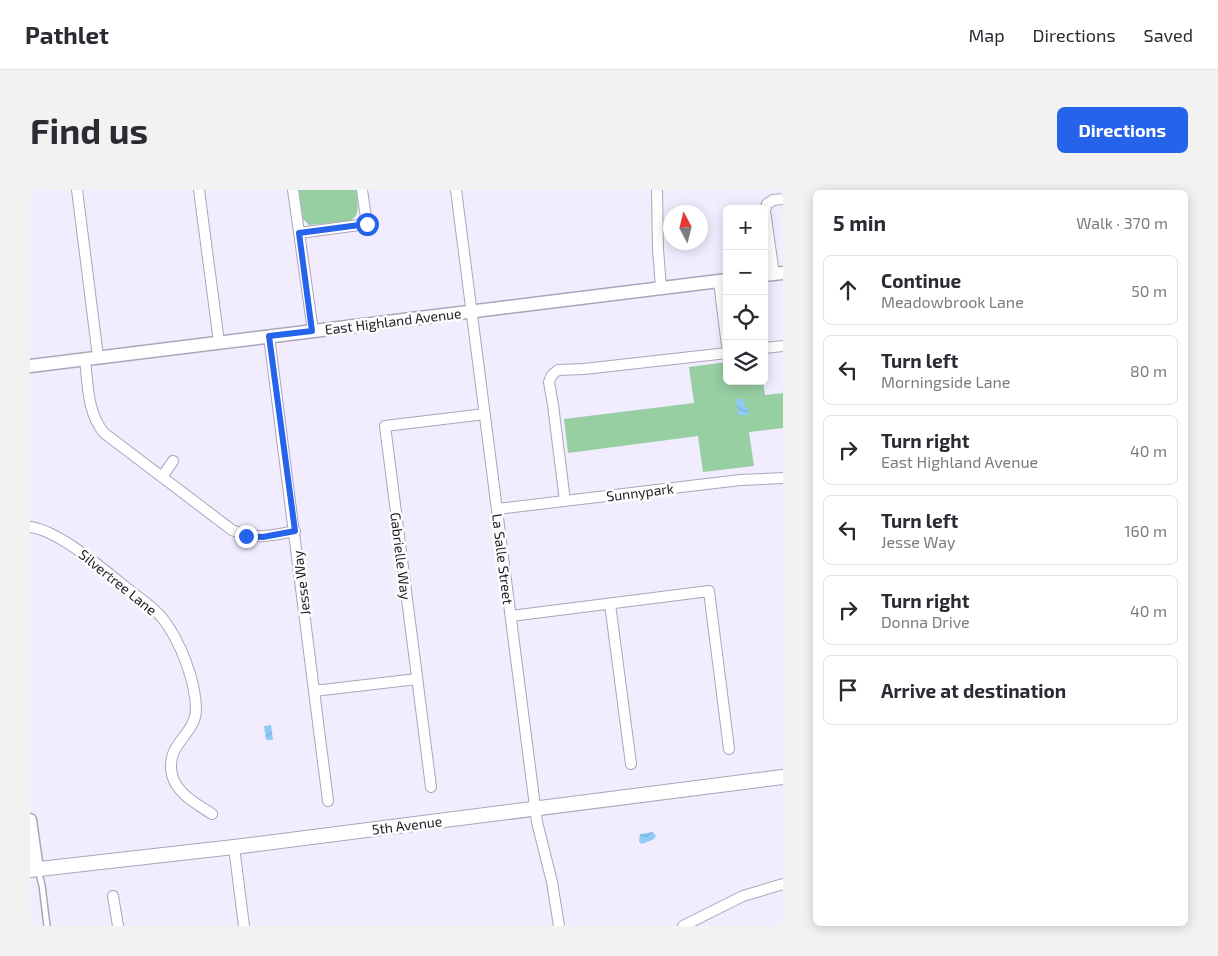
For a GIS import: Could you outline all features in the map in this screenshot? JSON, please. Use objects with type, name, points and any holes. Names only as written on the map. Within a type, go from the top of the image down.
[{"type":"main road","name":"5th Avenue","points":[[34,870],[234,847],[783,777]]},
{"type":"street","points":[[77,190],[98,357]]},
{"type":"street","points":[[199,190],[219,342]]},
{"type":"street","points":[[293,190],[312,331]]},
{"type":"street","points":[[299,233],[367,224],[362,190]]},
{"type":"street","name":"La Salle Street","points":[[456,190],[535,809],[541,842],[552,882],[559,926]]},
{"type":"street","points":[[657,190],[661,288]]},
{"type":"street","points":[[774,274],[765,211],[768,204],[773,200],[783,199]]},
{"type":"street","name":"East Highland Avenue","points":[[30,366],[723,281]]},
{"type":"street","points":[[724,295],[727,340]]},
{"type":"street","name":"Jesse Way","points":[[269,336],[328,801]]},
{"type":"street","points":[[768,348],[783,346]]},
{"type":"street","points":[[565,501],[553,405],[548,382],[552,374],[558,370],[584,369],[723,352]]},
{"type":"street","points":[[85,359],[89,400],[93,416],[104,433],[232,530],[246,536],[263,537],[295,531]]},
{"type":"street","name":"Gabrielle Way","points":[[431,787],[384,426],[485,414]]},
{"type":"street","points":[[162,477],[173,461]]},
{"type":"street","name":"Sunnypark","points":[[497,509],[740,480],[783,478]]},
{"type":"street","name":"Silvertree Lane","points":[[30,527],[71,544],[162,617],[179,644],[192,686],[196,710],[191,727],[173,751],[172,775],[179,790],[212,814]]},
{"type":"street","points":[[510,616],[709,591],[730,749]]},
{"type":"street","points":[[610,604],[631,764]]},
{"type":"street","points":[[314,691],[417,678]]},
{"type":"street","points":[[30,820],[34,870]]},
{"type":"street","points":[[234,847],[244,926]]},
{"type":"street","points":[[683,926],[742,896],[783,884]]},
{"type":"street","points":[[113,896],[118,926]]},
{"type":"street","points":[[704,916],[710,926]]},
{"type":"lane","points":[[34,870],[42,886],[47,926]]},
{"type":"green space","points":[[299,190],[356,190],[358,208],[356,216],[349,221],[309,225],[303,219]]},
{"type":"green space","points":[[723,363],[723,385],[764,385],[765,395],[783,393],[783,428],[749,432],[754,466],[703,472],[698,436],[568,453],[564,419],[694,403],[689,367]]},
{"type":"water","points":[[736,399],[744,399],[745,408],[748,408],[749,413],[738,415]]},
{"type":"water","points":[[271,725],[273,740],[266,740],[264,726]]},
{"type":"water","points":[[653,832],[656,836],[654,839],[642,844],[639,842],[640,834]]},
{"type":"route","points":[[246,536],[263,537],[295,531],[269,336],[312,331],[299,233],[367,224]]}]
